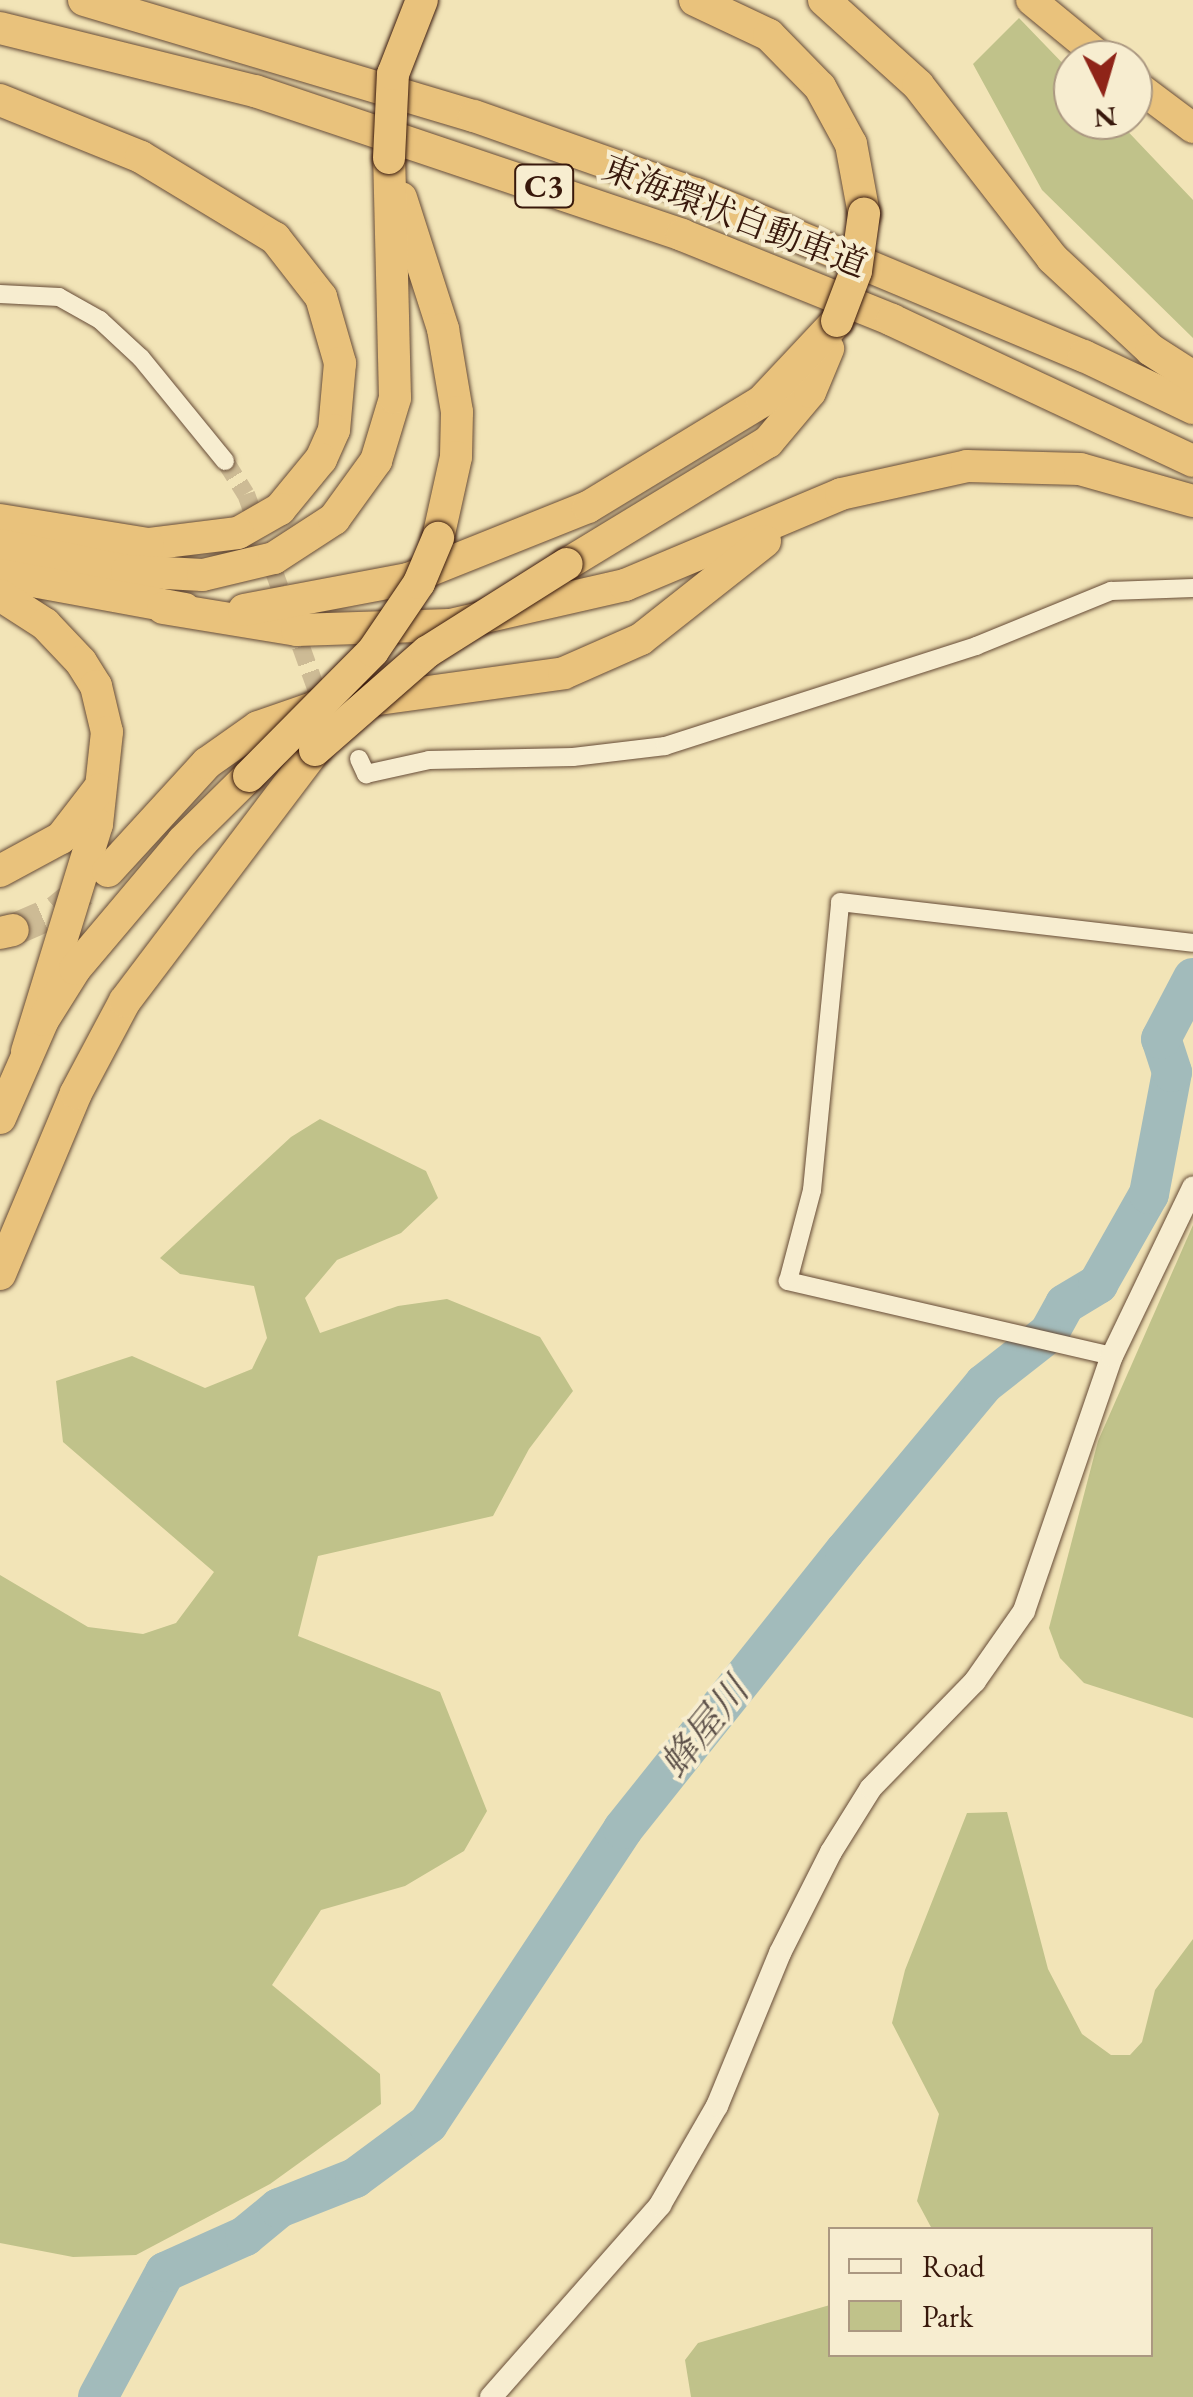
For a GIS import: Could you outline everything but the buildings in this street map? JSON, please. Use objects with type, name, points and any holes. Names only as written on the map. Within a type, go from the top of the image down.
[{"type":"highway","name":"東海環状自動車道","points":[[84,0],[345,75],[696,194],[1084,356],[1193,408]]},
{"type":"highway","points":[[0,545],[127,571],[203,574],[274,558],[334,519],[376,460],[395,398],[390,158],[393,74],[422,0]]},
{"type":"highway","points":[[0,1274],[82,1079],[125,1001],[315,750],[427,652],[768,442],[810,392],[856,271],[864,214],[851,144],[820,87],[769,34],[695,0]]},
{"type":"highway","points":[[824,0],[888,52],[1052,258],[1151,350],[1193,377]]},
{"type":"highway","points":[[1038,2],[1081,40]]},
{"type":"highway","name":"東海環状自動車道","points":[[0,28],[255,91],[467,159],[682,235],[1070,399],[1193,461]]},
{"type":"highway","points":[[1153,98],[1193,128]]},
{"type":"highway","points":[[0,100],[142,157],[275,238],[302,268],[328,313],[340,363],[340,399],[334,430],[302,486],[238,533],[148,544],[0,520]]},
{"type":"highway","points":[[27,1051],[75,968],[183,841],[373,650],[409,599],[438,538],[456,457],[456,399],[443,329],[390,158]]},
{"type":"highway","points":[[163,608],[222,611],[311,602],[408,580],[532,534],[639,480],[732,423],[792,376],[837,321]]},
{"type":"highway","points":[[0,575],[297,630],[450,625],[624,585],[812,506],[924,473],[999,464],[1126,478],[1193,501]]},
{"type":"highway","points":[[108,871],[207,763],[258,727],[339,704],[524,682],[604,657],[677,614],[812,506]]},
{"type":"highway","points":[[0,595],[44,624],[81,662],[104,709],[108,760],[98,824],[27,1051],[0,1118]]},
{"type":"highway","points":[[0,870],[43,852],[79,820],[108,760]]},
{"type":"street","points":[[0,294],[58,298],[100,320],[141,358],[225,461]]},
{"type":"street","points":[[359,759],[366,774],[429,760],[573,756],[665,746],[976,646],[1110,591],[1193,588]]},
{"type":"street","points":[[1112,1356],[788,1280],[812,1190],[840,902],[1193,943]]},
{"type":"street","points":[[491,2397],[660,2205],[717,2106],[780,1953],[831,1852],[871,1788],[975,1681],[1024,1611],[1112,1356],[1193,1188]]},
{"type":"green space","points":[[1019,18],[1053,53],[1053,140],[1136,140],[1193,200],[1193,338],[1042,190],[973,64]]},
{"type":"green space","points":[[320,1119],[426,1171],[438,1198],[401,1233],[337,1260],[305,1298],[320,1333],[398,1306],[447,1299],[540,1337],[573,1391],[529,1449],[493,1516],[318,1556],[298,1636],[440,1692],[487,1811],[464,1851],[405,1886],[321,1910],[272,1985],[380,2074],[381,2104],[270,2184],[136,2255],[73,2257],[0,2243],[0,1575],[88,1627],[143,1634],[176,1623],[214,1572],[63,1442],[56,1381],[132,1356],[205,1388],[252,1369],[267,1338],[254,1286],[180,1274],[160,1258],[291,1137]]},
{"type":"green space","points":[[1193,1225],[1193,1718],[1084,1683],[1060,1658],[1049,1628],[1098,1441]]},
{"type":"green space","points":[[1007,1812],[1048,1969],[1082,2034],[1111,2055],[1130,2055],[1142,2042],[1155,1990],[1193,1939],[1193,2397],[691,2397],[685,2360],[698,2343],[828,2306],[828,2357],[1153,2357],[1153,2227],[931,2227],[917,2201],[939,2114],[892,2023],[905,1970],[967,1813]]},
{"type":"waterway","name":"蜂屋川","points":[[98,2397],[165,2272],[245,2236],[279,2208],[355,2178],[428,2124],[623,1829],[984,1384],[1049,1333],[1065,1304],[1098,1284],[1149,1194],[1172,1072],[1161,1039],[1193,978]]},
{"type":"tunnel","points":[[225,461],[246,494],[322,705]]},
{"type":"tunnel","points":[[13,930],[57,911],[88,886]]}]
